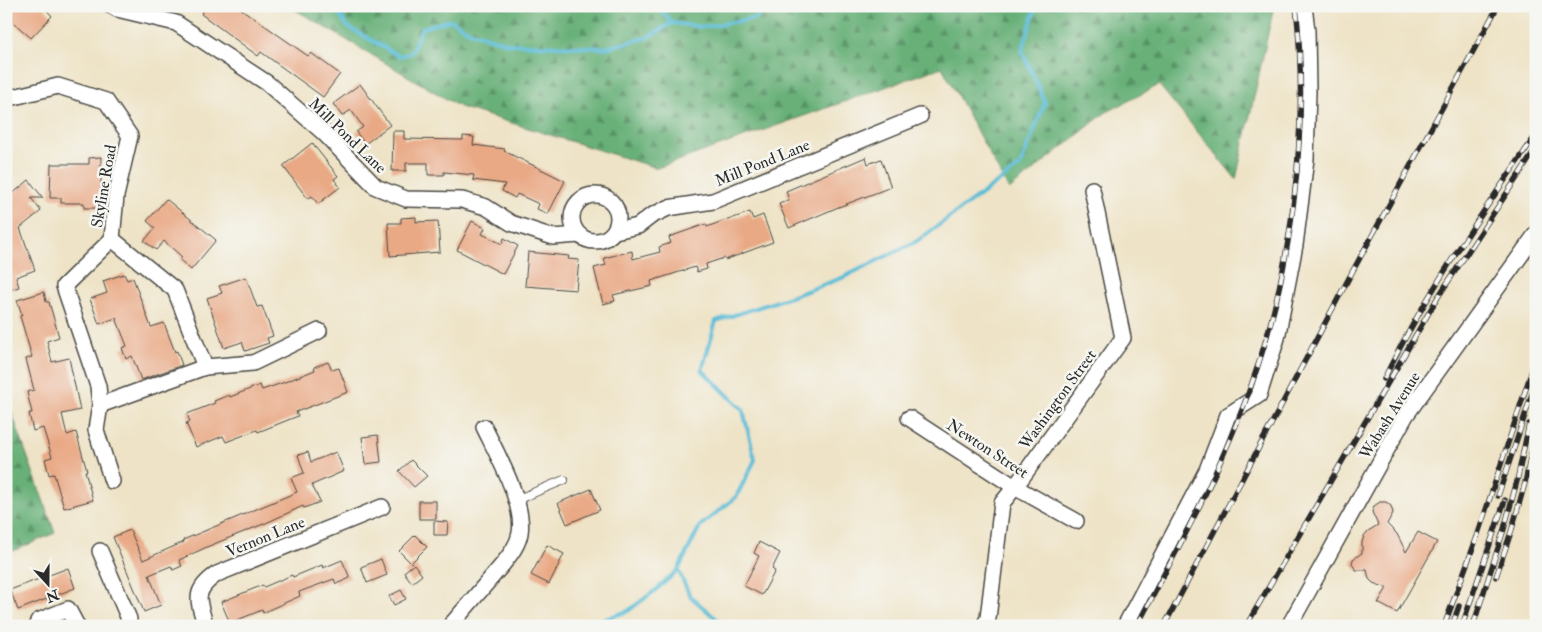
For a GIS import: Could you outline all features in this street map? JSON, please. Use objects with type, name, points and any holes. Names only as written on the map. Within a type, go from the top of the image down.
[{"type":"street","name":"Mill Pond Lane","points":[[112,6],[116,9],[176,23],[267,83],[324,133],[376,187],[406,199],[462,200],[486,207],[511,223],[553,238],[579,235],[591,241],[605,240],[615,231],[638,226],[651,216],[668,208],[713,201],[920,116]]},
{"type":"street","points":[[1125,626],[1207,470],[1228,415],[1259,395],[1278,338],[1295,245],[1306,159],[1308,91],[1307,31],[1304,6]]},
{"type":"street","name":"Skyline Road","points":[[6,98],[58,86],[106,102],[130,136],[116,196],[112,239],[64,286],[98,386],[100,405],[96,430],[112,481]]},
{"type":"street","name":"Washington Street","points":[[984,626],[988,618],[1002,503],[1124,338],[1092,189]]},
{"type":"street","points":[[579,235],[574,229],[572,214],[579,201],[593,195],[607,198],[617,209],[619,216],[615,231]]},
{"type":"street","name":"Wabash Avenue","points":[[1290,626],[1406,415],[1536,234]]},
{"type":"street","points":[[112,239],[175,290],[205,367]]},
{"type":"street","points":[[100,405],[205,367],[253,363],[319,331]]},
{"type":"street","name":"Newton Street","points":[[909,418],[1015,487],[1076,521]]},
{"type":"street","points":[[450,626],[503,564],[514,548],[520,534],[516,500],[484,427]]},
{"type":"street","name":"Vernon Lane","points":[[206,626],[199,602],[200,589],[217,574],[382,507]]},
{"type":"street","points":[[100,551],[129,619],[126,626]]},
{"type":"street","points":[[38,621],[68,609],[77,626]]},
{"type":"lane","points":[[516,500],[564,480]]},
{"type":"green space","points":[[289,6],[1274,6],[1236,179],[1159,85],[1105,113],[1009,190],[942,67],[657,168],[460,107]]},
{"type":"green space","points":[[6,397],[55,533],[6,554]]},
{"type":"building","points":[[6,6],[43,6],[52,16],[31,38],[6,16]]},
{"type":"building","points":[[206,6],[237,6],[308,56],[311,53],[340,74],[323,97],[261,52],[258,56],[201,14]]},
{"type":"building","points":[[360,84],[390,125],[365,144],[356,132],[363,127],[351,110],[342,116],[333,104]]},
{"type":"building","points":[[393,131],[404,131],[404,139],[463,140],[463,136],[474,137],[473,145],[505,149],[504,151],[565,181],[548,214],[537,209],[539,204],[517,194],[515,198],[502,191],[505,184],[473,180],[474,175],[444,172],[444,175],[428,175],[428,163],[406,163],[406,171],[392,171]]},
{"type":"building","points":[[312,143],[338,176],[334,179],[340,187],[318,204],[312,196],[308,199],[283,166]]},
{"type":"building","points":[[101,157],[101,208],[84,208],[84,203],[61,203],[61,198],[50,198],[51,164],[89,164],[89,158]]},
{"type":"building","points":[[866,157],[868,164],[881,159],[891,187],[789,228],[779,204],[789,200],[786,191]]},
{"type":"building","points":[[29,180],[43,198],[31,198],[41,211],[20,228],[35,270],[16,277],[19,287],[6,291],[6,199]]},
{"type":"building","points":[[166,199],[216,240],[191,270],[180,260],[182,257],[164,241],[156,250],[144,241],[155,228],[147,221]]},
{"type":"building","points":[[750,212],[753,219],[763,215],[773,242],[725,260],[724,258],[706,264],[707,269],[697,272],[695,267],[651,281],[652,286],[613,295],[615,301],[603,304],[594,268],[606,265],[604,258],[632,251],[633,259],[660,252],[659,247],[671,243],[669,237],[706,224],[707,227]]},
{"type":"building","points":[[416,217],[416,222],[438,221],[440,252],[390,256],[388,223],[401,223],[401,218]]},
{"type":"building","points":[[472,221],[485,228],[482,234],[502,244],[504,238],[518,246],[503,274],[457,250]]},
{"type":"building","points":[[528,252],[569,256],[568,259],[579,260],[576,290],[525,286]]},
{"type":"building","points":[[124,274],[127,280],[133,278],[151,327],[164,323],[182,365],[141,380],[132,356],[126,359],[122,348],[127,346],[116,318],[99,324],[90,299],[107,293],[103,281]]},
{"type":"building","points":[[246,277],[257,307],[262,306],[273,336],[267,338],[269,343],[245,351],[242,342],[224,348],[207,298],[222,293],[219,286]]},
{"type":"building","points":[[44,292],[46,302],[49,302],[59,337],[47,341],[52,362],[69,358],[80,410],[62,414],[67,435],[76,432],[93,500],[64,508],[54,474],[49,475],[45,459],[52,457],[43,428],[33,431],[29,413],[32,413],[27,392],[34,390],[26,359],[32,357],[17,300]]},
{"type":"building","points":[[328,362],[332,370],[339,368],[348,392],[296,412],[298,416],[258,432],[257,430],[226,442],[223,436],[196,447],[186,423],[190,422],[187,414],[215,403],[214,401],[229,395],[230,397],[260,385],[262,390],[285,382],[315,370],[314,367]]},
{"type":"building","points":[[378,435],[381,462],[365,464],[362,437]]},
{"type":"building","points":[[308,452],[311,462],[336,452],[344,471],[312,485],[320,502],[304,508],[303,506],[209,546],[179,560],[182,566],[173,570],[171,566],[149,575],[161,605],[144,612],[113,537],[130,530],[143,560],[184,542],[183,540],[297,492],[291,478],[304,473],[298,455]]},
{"type":"building","points":[[411,460],[427,476],[414,487],[399,471]]},
{"type":"building","points":[[591,489],[600,510],[567,524],[558,503]]},
{"type":"building","points":[[419,501],[436,501],[436,519],[419,519]]},
{"type":"building","points":[[1380,502],[1386,502],[1391,506],[1393,513],[1387,524],[1397,534],[1406,552],[1418,532],[1437,542],[1397,613],[1378,603],[1387,588],[1373,583],[1369,579],[1367,570],[1356,570],[1352,564],[1353,559],[1362,553],[1364,536],[1378,525],[1372,512],[1374,506]]},
{"type":"building","points":[[434,521],[448,522],[447,535],[434,535]]},
{"type":"building","points":[[415,535],[427,547],[411,563],[399,551]]},
{"type":"building","points":[[759,542],[780,553],[772,569],[775,571],[762,595],[744,586],[759,556],[754,553]]},
{"type":"building","points":[[547,545],[564,554],[549,584],[531,575]]},
{"type":"building","points":[[381,559],[387,575],[367,583],[361,567]]},
{"type":"building","points":[[342,560],[350,578],[336,584],[334,579],[299,592],[300,596],[263,613],[262,610],[230,623],[221,602],[263,585],[264,587],[292,575],[293,577],[322,565],[323,568]]},
{"type":"building","points":[[414,564],[422,575],[412,583],[404,572]]},
{"type":"building","points":[[68,568],[75,588],[18,610],[10,590]]},
{"type":"building","points":[[401,590],[406,599],[394,605],[389,596]]},
{"type":"waterway","points":[[333,6],[348,27],[399,56],[411,53],[422,28],[451,20],[471,32],[510,44],[605,48],[646,38],[672,23],[703,27],[757,18],[762,6]]},
{"type":"waterway","points":[[658,6],[672,23]]},
{"type":"waterway","points":[[722,626],[720,622],[690,596],[678,570],[700,526],[736,497],[755,460],[743,410],[702,370],[716,321],[842,278],[917,241],[1020,166],[1045,102],[1022,51],[1036,6]]},
{"type":"waterway","points":[[585,626],[628,611],[678,570]]},
{"type":"railway","points":[[1137,626],[1184,537],[1227,446],[1252,383],[1278,293],[1287,245],[1299,149],[1300,53],[1296,6]]},
{"type":"railway","points":[[1164,626],[1350,276],[1498,6]]},
{"type":"railway","points":[[1384,379],[1436,285],[1536,135]]},
{"type":"railway","points":[[1246,626],[1438,297],[1536,149]]},
{"type":"railway","points":[[1444,626],[1477,537],[1536,358]]},
{"type":"railway","points":[[1498,496],[1536,382]]},
{"type":"railway","points":[[1473,626],[1504,529],[1517,481],[1529,424]]},
{"type":"railway","points":[[1496,577],[1525,483],[1536,430]]},
{"type":"railway","points":[[1462,626],[1505,500]]},
{"type":"railway","points":[[1452,626],[1459,606]]}]
